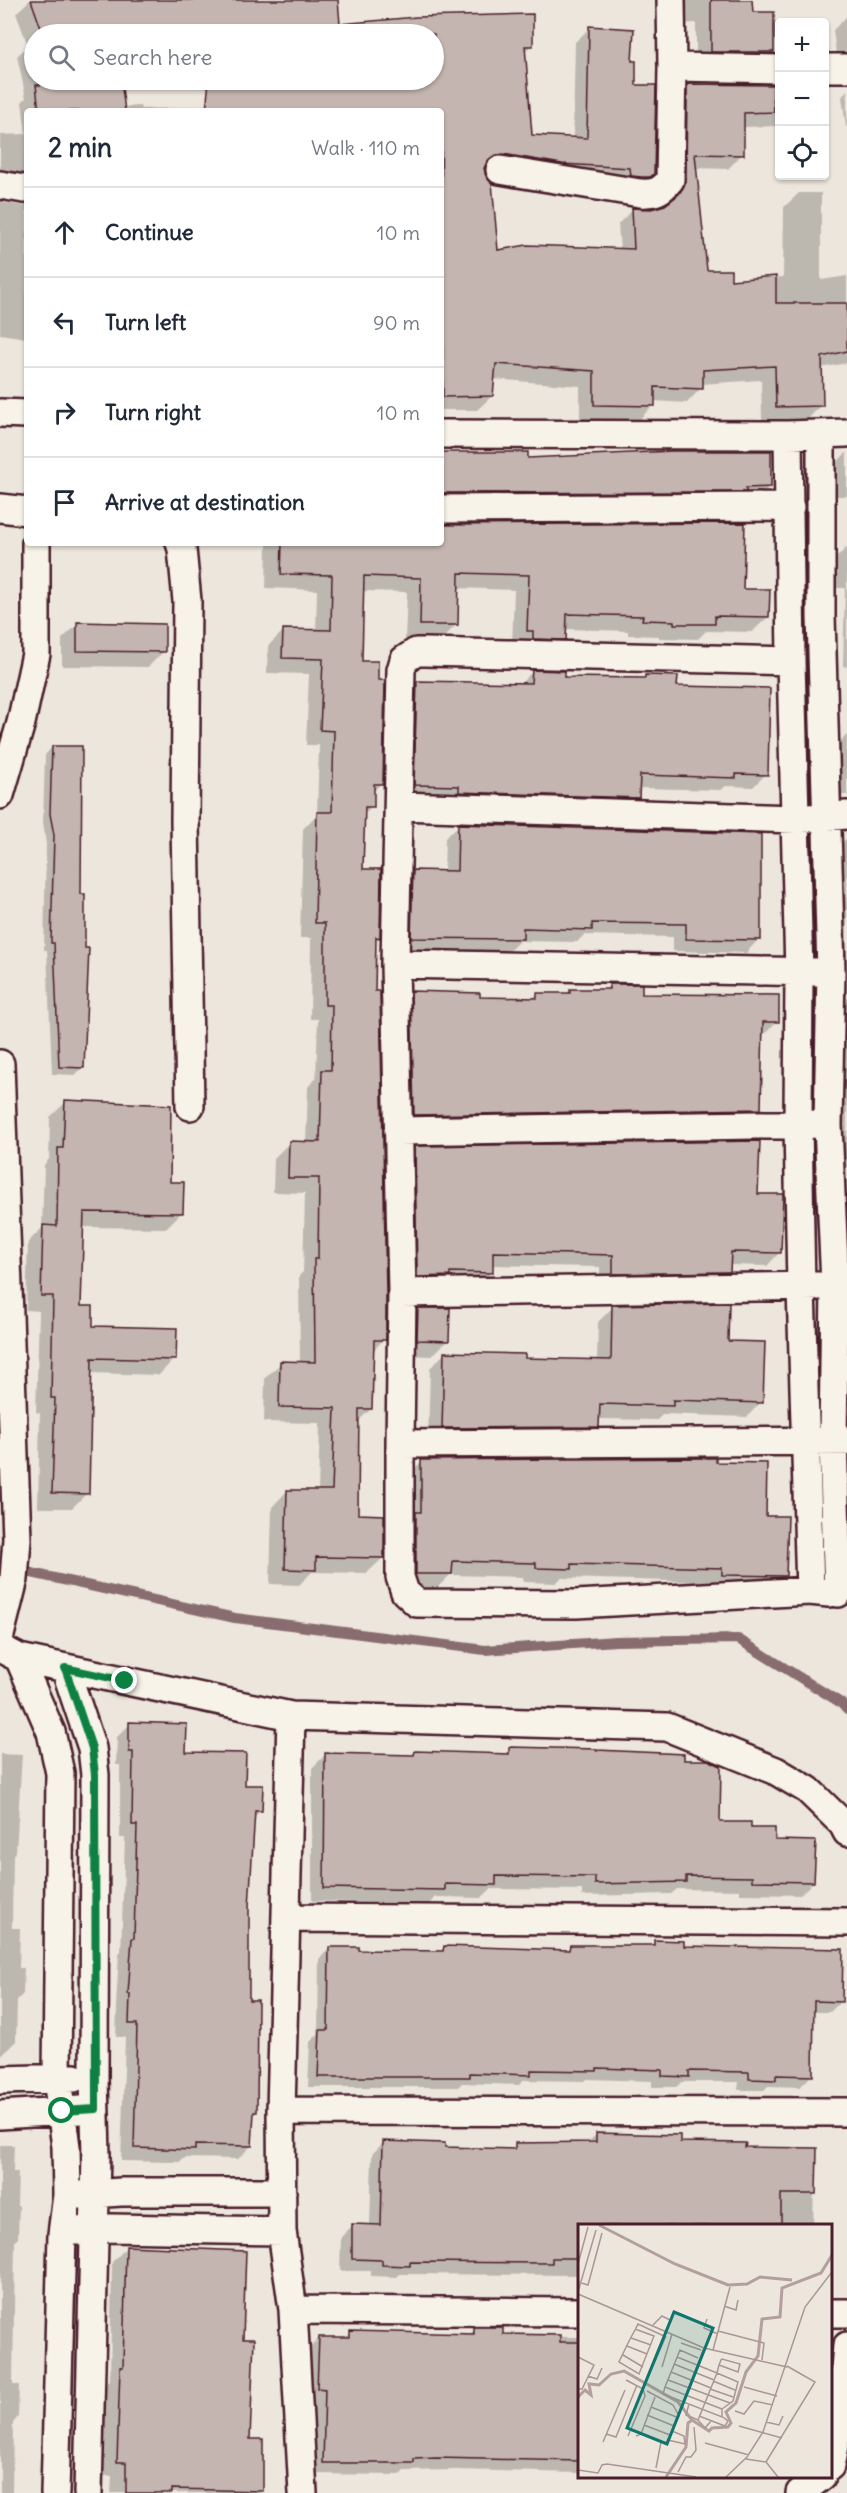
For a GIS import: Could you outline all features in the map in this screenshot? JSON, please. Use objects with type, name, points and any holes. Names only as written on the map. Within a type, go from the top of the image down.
[{"type":"street","points":[[501,170],[640,194],[652,194],[661,190],[670,180],[671,0]]},
{"type":"street","points":[[672,68],[775,69]]},
{"type":"street","points":[[829,68],[847,68]]},
{"type":"street","points":[[0,413],[24,414]]},
{"type":"street","points":[[444,434],[834,434],[821,616],[837,815],[842,1593],[810,1591],[576,1604],[417,1603],[405,1592],[400,1577],[402,1293],[395,964],[401,670],[404,660],[416,652],[790,661]]},
{"type":"street","points":[[788,435],[790,661],[800,973],[798,1124],[801,1288],[810,1591]]},
{"type":"street","points":[[444,509],[790,507]]},
{"type":"street","points":[[0,508],[24,511]]},
{"type":"street","points":[[0,795],[21,723],[36,654],[36,546]]},
{"type":"street","points":[[181,546],[187,601],[185,821],[190,1106]]},
{"type":"street","points":[[399,806],[796,819],[837,815]]},
{"type":"street","points":[[395,964],[800,973],[839,971]]},
{"type":"street","points":[[0,1064],[17,1539],[14,1579],[0,1635]]},
{"type":"street","points":[[398,1131],[838,1125]]},
{"type":"street","points":[[402,1293],[801,1288],[841,1285]]},
{"type":"street","points":[[400,1444],[840,1441]]},
{"type":"street","points":[[9,1653],[65,1668],[291,1716],[667,1727],[776,1771],[808,1790],[843,1824],[847,1832]]},
{"type":"street","points":[[9,1653],[51,1732],[60,1773],[57,2078],[66,2147],[67,2195],[62,2234],[55,2493]]},
{"type":"street","points":[[65,1668],[92,1748],[95,1775],[94,2078],[96,2109],[88,2493]]},
{"type":"street","points":[[291,1716],[280,2111],[282,2231],[293,2310],[303,2493]]},
{"type":"street","points":[[286,1918],[847,1922]]},
{"type":"street","points":[[0,2080],[94,2078]]},
{"type":"street","points":[[0,2115],[96,2109]]},
{"type":"street","points":[[280,2111],[847,2112]]},
{"type":"street","points":[[67,2195],[282,2192]]},
{"type":"street","points":[[62,2234],[111,2228],[282,2231]]},
{"type":"street","points":[[293,2310],[578,2312]]},
{"type":"street","points":[[832,2462],[844,2413],[847,2346]]},
{"type":"street","points":[[800,2493],[819,2478]]},
{"type":"building","points":[[31,0],[338,0],[340,24],[39,24]]},
{"type":"building","points":[[711,0],[752,0],[753,12],[774,12],[774,52],[711,52]]},
{"type":"building","points":[[533,14],[533,46],[525,46],[532,135],[587,138],[589,26],[634,29],[632,61],[636,61],[636,85],[656,85],[654,174],[650,177],[631,176],[630,168],[562,164],[503,154],[494,156],[484,168],[486,176],[492,183],[498,250],[527,245],[634,249],[632,208],[651,209],[665,205],[679,194],[686,181],[687,84],[773,85],[774,112],[744,113],[744,155],[695,154],[707,270],[731,270],[731,280],[776,276],[776,303],[847,303],[847,351],[822,357],[823,406],[776,407],[775,366],[703,370],[703,389],[655,387],[655,406],[594,405],[594,371],[496,364],[493,396],[444,397],[444,108],[206,108],[208,90],[444,90],[444,24],[340,24],[416,17]]},
{"type":"building","points":[[37,90],[122,90],[125,108],[39,108]]},
{"type":"building","points":[[672,451],[771,451],[771,487],[746,488],[746,492],[444,493],[444,452],[528,452],[528,458]]},
{"type":"building","points":[[745,523],[743,589],[770,589],[769,617],[715,616],[715,624],[674,624],[674,621],[642,620],[643,616],[567,614],[566,640],[533,639],[533,631],[527,631],[529,575],[459,573],[458,625],[420,625],[421,578],[364,576],[362,661],[378,661],[378,680],[385,680],[383,784],[374,784],[374,807],[365,807],[363,869],[381,869],[380,938],[376,937],[375,991],[380,991],[386,1340],[374,1340],[372,1409],[359,1409],[358,1514],[384,1515],[384,1558],[316,1557],[316,1570],[285,1569],[287,1490],[332,1490],[335,1408],[279,1407],[280,1361],[315,1362],[314,1259],[318,1259],[319,1178],[288,1178],[289,1141],[320,1142],[322,1070],[331,1070],[332,1005],[325,1005],[325,923],[315,923],[317,812],[332,812],[334,731],[320,730],[323,659],[282,658],[283,629],[331,630],[332,575],[281,574],[282,546],[444,546],[444,525]]},
{"type":"building","points":[[77,622],[165,624],[165,652],[77,651]]},
{"type":"building","points":[[532,670],[565,671],[565,677],[678,676],[677,686],[770,688],[768,775],[736,774],[736,778],[640,775],[639,798],[459,792],[459,786],[414,785],[417,681],[531,683]]},
{"type":"building","points":[[52,746],[82,746],[81,894],[85,894],[85,948],[89,948],[84,1068],[59,1067],[54,943],[51,943],[54,835],[50,814]]},
{"type":"building","points":[[458,824],[761,834],[761,940],[686,939],[686,924],[592,923],[592,930],[523,928],[523,939],[411,938],[413,870],[457,871]]},
{"type":"building","points":[[609,984],[642,984],[642,994],[779,995],[779,1022],[763,1022],[761,1109],[414,1115],[411,991],[480,993],[480,997],[537,998],[537,993],[570,993],[570,989],[609,989]]},
{"type":"building","points":[[65,1100],[171,1105],[170,1182],[184,1182],[183,1213],[84,1212],[81,1306],[93,1306],[93,1326],[177,1328],[176,1360],[92,1358],[89,1494],[52,1493],[55,1398],[51,1398],[53,1296],[41,1296],[43,1225],[57,1226],[58,1148],[63,1148]]},
{"type":"building","points":[[760,1141],[758,1194],[783,1194],[781,1253],[731,1252],[730,1272],[613,1274],[613,1255],[493,1252],[493,1273],[450,1272],[450,1276],[417,1277],[415,1146]]},
{"type":"building","points":[[729,1303],[728,1341],[765,1342],[763,1403],[673,1400],[673,1406],[600,1404],[599,1427],[442,1428],[444,1352],[525,1354],[525,1358],[611,1360],[612,1305]]},
{"type":"building","points":[[418,1308],[450,1308],[449,1341],[417,1340]]},
{"type":"building","points":[[716,1458],[716,1462],[767,1463],[766,1516],[788,1516],[786,1576],[722,1575],[722,1568],[572,1564],[572,1569],[536,1568],[536,1563],[453,1561],[452,1574],[416,1574],[416,1512],[421,1512],[421,1460]]},
{"type":"building","points":[[129,1722],[187,1724],[186,1752],[246,1753],[245,1785],[263,1785],[262,1811],[255,1811],[249,1907],[249,2000],[258,2000],[257,2112],[254,2112],[252,2146],[195,2145],[195,2150],[134,2148],[137,2024],[129,2024],[130,1994],[128,1994],[132,1938],[134,1938],[137,1825],[132,1825],[133,1752],[129,1752]]},
{"type":"building","points":[[509,1747],[684,1754],[684,1760],[708,1760],[721,1766],[720,1822],[751,1822],[751,1828],[775,1828],[775,1840],[816,1841],[814,1882],[752,1881],[752,1877],[686,1876],[686,1882],[595,1884],[595,1877],[496,1876],[496,1885],[445,1884],[445,1890],[324,1888],[325,1753],[414,1755],[415,1751],[509,1754]]},
{"type":"building","points":[[654,1940],[684,1941],[684,1946],[843,1949],[842,2002],[814,2001],[813,2076],[776,2075],[776,2080],[749,2079],[749,2072],[689,2071],[689,2077],[662,2076],[662,2070],[597,2068],[597,2071],[531,2070],[531,2075],[470,2073],[470,2077],[318,2077],[320,2030],[328,2030],[329,1947],[359,1947],[359,1950],[443,1951],[444,1946],[569,1950],[570,1945],[654,1945]]},
{"type":"building","points":[[596,2133],[680,2135],[680,2142],[746,2143],[745,2147],[817,2148],[816,2194],[781,2194],[781,2224],[578,2224],[578,2258],[552,2258],[552,2263],[410,2262],[410,2266],[382,2265],[382,2260],[352,2259],[352,2224],[381,2225],[383,2141],[445,2143],[445,2147],[515,2149],[515,2143],[596,2142]]},
{"type":"building","points":[[126,2246],[246,2251],[243,2339],[254,2339],[250,2439],[263,2439],[263,2491],[172,2489],[172,2493],[126,2493],[126,2462],[117,2462],[120,2367],[123,2367]]},
{"type":"building","points":[[474,2327],[503,2327],[503,2334],[560,2335],[560,2342],[578,2342],[578,2461],[436,2458],[414,2459],[414,2463],[323,2463],[325,2389],[317,2388],[319,2337],[350,2337],[350,2331],[474,2334]]},
{"type":"waterway","points":[[0,1566],[235,1618],[485,1650],[616,1641],[738,1639],[841,1703],[847,1710]]},
{"type":"route","points":[[62,2111],[96,2109],[94,2078],[95,1775],[92,1748],[65,1668],[125,1681]]}]
